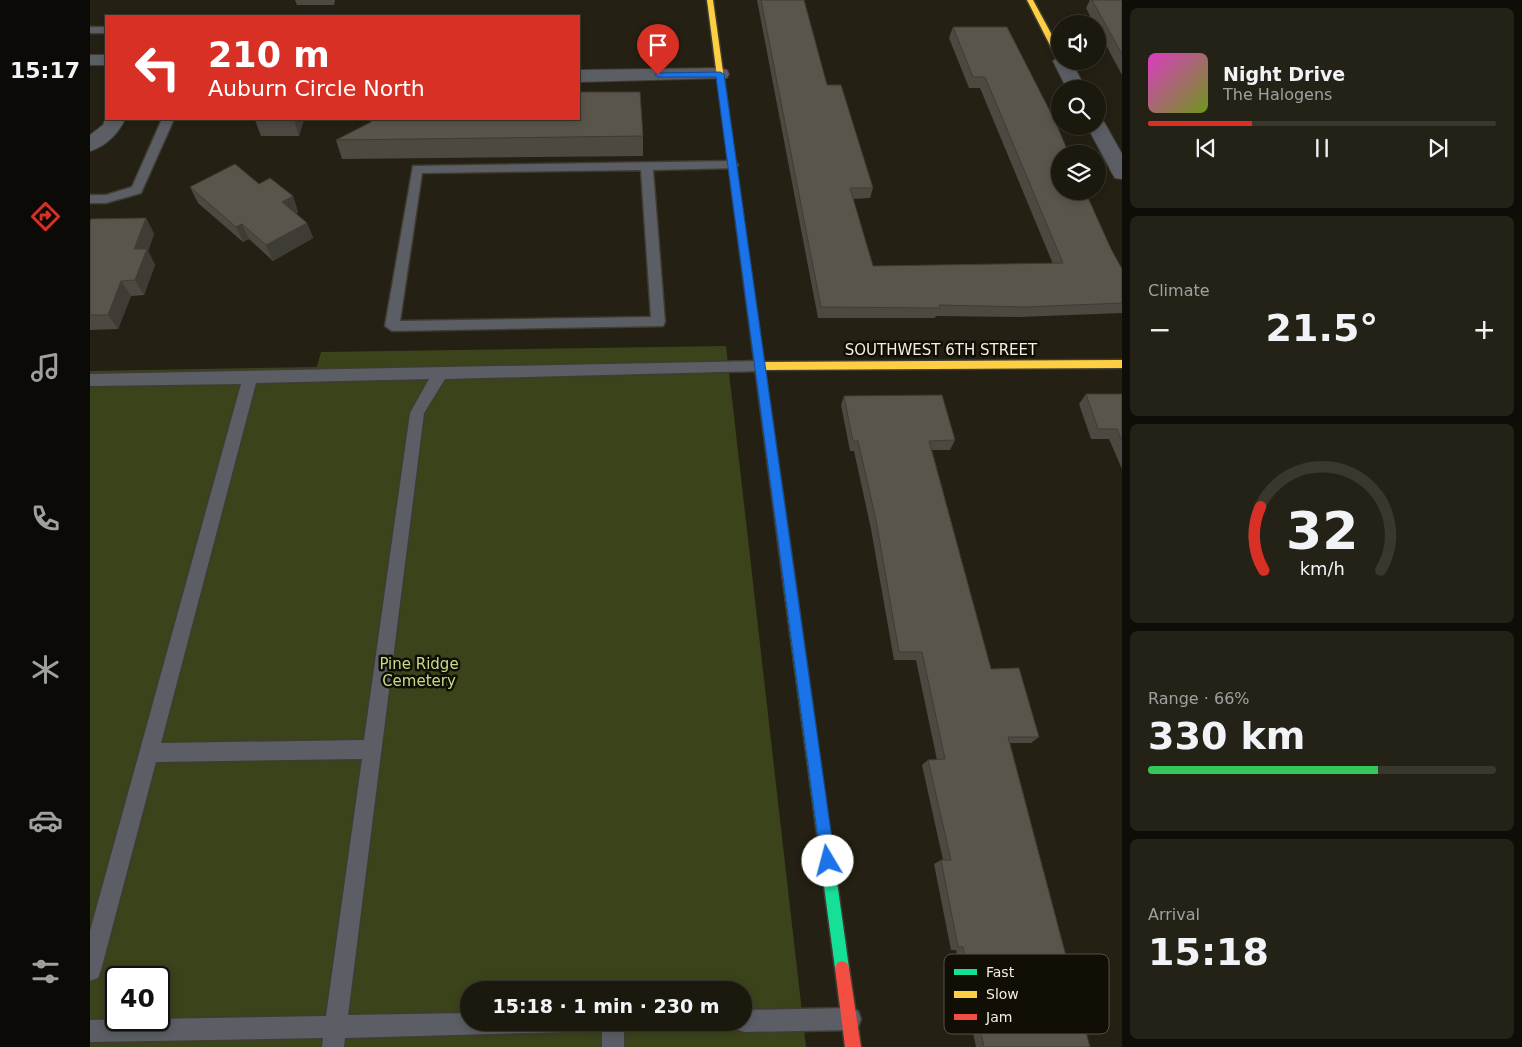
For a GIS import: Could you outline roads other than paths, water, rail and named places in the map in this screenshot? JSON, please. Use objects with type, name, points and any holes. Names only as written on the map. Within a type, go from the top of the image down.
[{"type":"street","points":[[710,0],[853,1047]]},
{"type":"street","points":[[1030,0],[1051,40]]},
{"type":"street","points":[[90,60],[105,60]]},
{"type":"street","points":[[580,76],[720,74]]},
{"type":"street","points":[[90,145],[111,128],[115,120]]},
{"type":"street","points":[[1102,135],[1122,173]]},
{"type":"street","name":"SOUTHWEST 6TH STREET","points":[[760,366],[1122,364]]},
{"type":"lane","points":[[90,30],[105,30]]},
{"type":"lane","points":[[90,199],[106,199],[138,190],[168,120]]},
{"type":"lane","points":[[647,166],[658,322],[392,326],[417,169],[647,166],[732,165]]},
{"type":"lane","points":[[90,380],[760,366]]},
{"type":"lane","points":[[335,1037],[417,413],[440,374]]},
{"type":"lane","points":[[90,970],[250,378]]},
{"type":"lane","points":[[148,753],[373,749]]},
{"type":"lane","points":[[752,1021],[850,1019]]},
{"type":"lane","points":[[90,1031],[335,1037],[460,1030]]},
{"type":"lane","points":[[612,1031],[613,1047]]},
{"type":"park label","name":"Pine Ridge Cemetery","points":[[419,672]]}]
